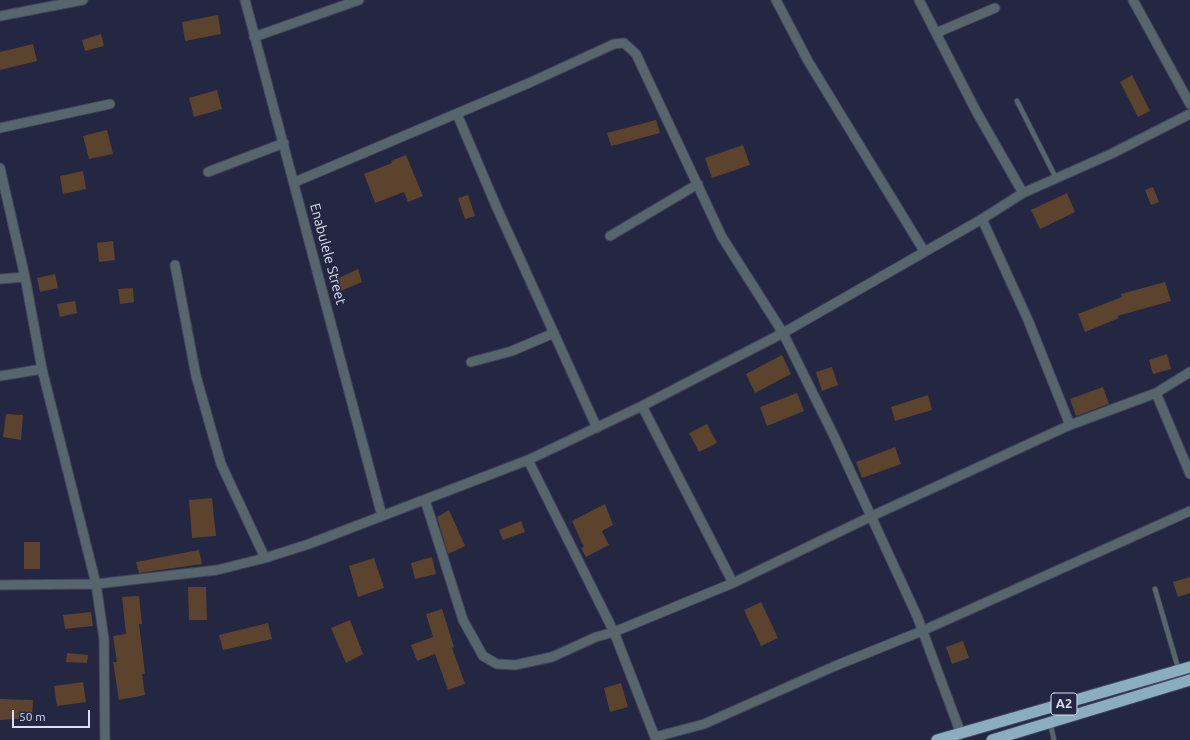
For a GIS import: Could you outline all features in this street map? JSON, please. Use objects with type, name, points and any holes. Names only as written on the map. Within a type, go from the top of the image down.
[{"type":"highway","name":"A2","points":[[937,740],[1190,667]]},
{"type":"highway","name":"A2","points":[[992,740],[1190,680]]},
{"type":"street","points":[[0,16],[83,0]]},
{"type":"street","name":"Enabulele Street","points":[[245,0],[295,182],[382,516]]},
{"type":"street","points":[[254,37],[359,0]]},
{"type":"street","points":[[776,0],[808,61],[924,251]]},
{"type":"street","points":[[919,0],[976,111],[1023,193]]},
{"type":"street","points":[[1133,0],[1190,104]]},
{"type":"street","points":[[936,33],[995,8]]},
{"type":"street","points":[[295,182],[457,114],[614,44],[624,44],[636,54],[722,237],[784,333],[872,516],[922,631],[961,734]]},
{"type":"street","points":[[0,128],[110,104]]},
{"type":"street","points":[[457,114],[497,208],[597,428]]},
{"type":"street","points":[[0,585],[96,584],[217,570],[265,558],[425,500],[528,460],[642,406],[784,333],[924,251],[982,219],[1023,193],[1111,154],[1190,114]]},
{"type":"street","points":[[208,172],[284,143]]},
{"type":"street","points":[[0,169],[25,277],[42,370],[96,584],[104,639],[105,740]]},
{"type":"street","points":[[610,236],[698,184]]},
{"type":"street","points":[[982,219],[1028,320],[1070,424]]},
{"type":"street","points":[[175,265],[196,376],[221,464],[265,558]]},
{"type":"street","points":[[0,279],[25,277]]},
{"type":"street","points":[[471,362],[512,351],[554,333]]},
{"type":"street","points":[[0,376],[42,370]]},
{"type":"street","points":[[425,500],[463,620],[483,656],[497,664],[515,665],[552,657],[596,637],[614,632],[733,583],[872,516],[1070,424],[1156,393],[1190,372]]},
{"type":"street","points":[[1156,393],[1190,474]]},
{"type":"street","points":[[642,406],[733,583]]},
{"type":"street","points":[[528,460],[614,632],[655,738],[704,724],[835,666],[922,631],[1190,511]]},
{"type":"lane","points":[[1017,101],[1056,178]]},
{"type":"lane","points":[[1155,589],[1179,671]]},
{"type":"lane","points":[[1050,722],[1054,740]]},
{"type":"building","points":[[218,15],[221,34],[185,41],[182,22]]},
{"type":"building","points":[[101,34],[104,46],[85,51],[82,40]]},
{"type":"building","points":[[33,44],[37,61],[0,70],[0,52]]},
{"type":"building","points":[[1132,75],[1150,111],[1138,117],[1120,82]]},
{"type":"building","points":[[217,90],[222,109],[194,117],[189,98]]},
{"type":"building","points":[[656,120],[660,133],[611,146],[607,133]]},
{"type":"building","points":[[107,130],[113,154],[89,159],[83,136]]},
{"type":"building","points":[[743,145],[750,165],[712,178],[705,158]]},
{"type":"building","points":[[406,155],[423,196],[408,202],[404,192],[375,203],[364,174],[392,163],[391,161]]},
{"type":"building","points":[[83,171],[86,189],[63,194],[60,176]]},
{"type":"building","points":[[1153,187],[1159,202],[1151,205],[1145,190]]},
{"type":"building","points":[[1067,193],[1075,212],[1040,229],[1031,210]]},
{"type":"building","points":[[468,195],[475,216],[465,219],[458,198]]},
{"type":"building","points":[[113,241],[115,260],[99,262],[97,243]]},
{"type":"building","points":[[358,269],[362,282],[338,292],[335,280]]},
{"type":"building","points":[[55,274],[58,288],[40,292],[37,278]]},
{"type":"building","points":[[1165,282],[1171,301],[1117,316],[1119,318],[1085,332],[1078,314],[1122,297],[1121,294]]},
{"type":"building","points":[[133,288],[134,302],[120,304],[118,289]]},
{"type":"building","points":[[75,301],[77,313],[60,317],[57,304]]},
{"type":"building","points":[[1167,354],[1171,369],[1153,374],[1149,360]]},
{"type":"building","points":[[782,355],[791,374],[755,393],[746,374]]},
{"type":"building","points":[[832,367],[838,385],[822,391],[816,372]]},
{"type":"building","points":[[1103,387],[1109,404],[1076,416],[1070,399]]},
{"type":"building","points":[[797,393],[804,411],[767,426],[760,407]]},
{"type":"building","points":[[928,395],[932,410],[895,421],[891,407]]},
{"type":"building","points":[[6,414],[23,415],[21,440],[3,437]]},
{"type":"building","points":[[707,424],[717,443],[699,452],[689,433]]},
{"type":"building","points":[[895,447],[901,464],[862,478],[856,462]]},
{"type":"building","points":[[212,498],[216,536],[192,538],[189,500]]},
{"type":"building","points":[[605,504],[613,525],[602,531],[609,545],[586,557],[581,548],[584,547],[572,521]]},
{"type":"building","points":[[449,510],[465,546],[448,554],[437,517]]},
{"type":"building","points":[[521,521],[525,532],[503,540],[499,530]]},
{"type":"building","points":[[24,542],[40,542],[40,569],[24,569]]},
{"type":"building","points":[[199,550],[202,564],[139,573],[136,562]]},
{"type":"building","points":[[432,557],[436,574],[415,579],[411,563]]},
{"type":"building","points":[[374,558],[384,588],[358,597],[349,566]]},
{"type":"building","points":[[1190,577],[1190,593],[1178,597],[1173,582]]},
{"type":"building","points":[[188,587],[206,587],[207,620],[189,620]]},
{"type":"building","points":[[139,596],[142,624],[139,624],[145,674],[142,674],[145,695],[119,700],[113,662],[117,662],[113,636],[126,634],[122,597]]},
{"type":"building","points":[[761,602],[778,638],[761,646],[744,610]]},
{"type":"building","points":[[442,609],[454,647],[452,648],[465,684],[448,690],[435,654],[417,661],[411,645],[433,637],[426,614]]},
{"type":"building","points":[[91,612],[93,626],[65,629],[63,615]]},
{"type":"building","points":[[350,620],[363,654],[346,663],[331,628]]},
{"type":"building","points":[[268,623],[272,639],[223,650],[219,635]]},
{"type":"building","points":[[963,641],[969,658],[952,664],[946,647]]},
{"type":"building","points":[[67,653],[88,655],[87,663],[66,662]]},
{"type":"building","points":[[83,682],[86,702],[57,706],[54,686]]},
{"type":"building","points":[[621,683],[628,707],[610,712],[604,688]]},
{"type":"building","points":[[0,699],[33,700],[32,718],[0,720]]}]
